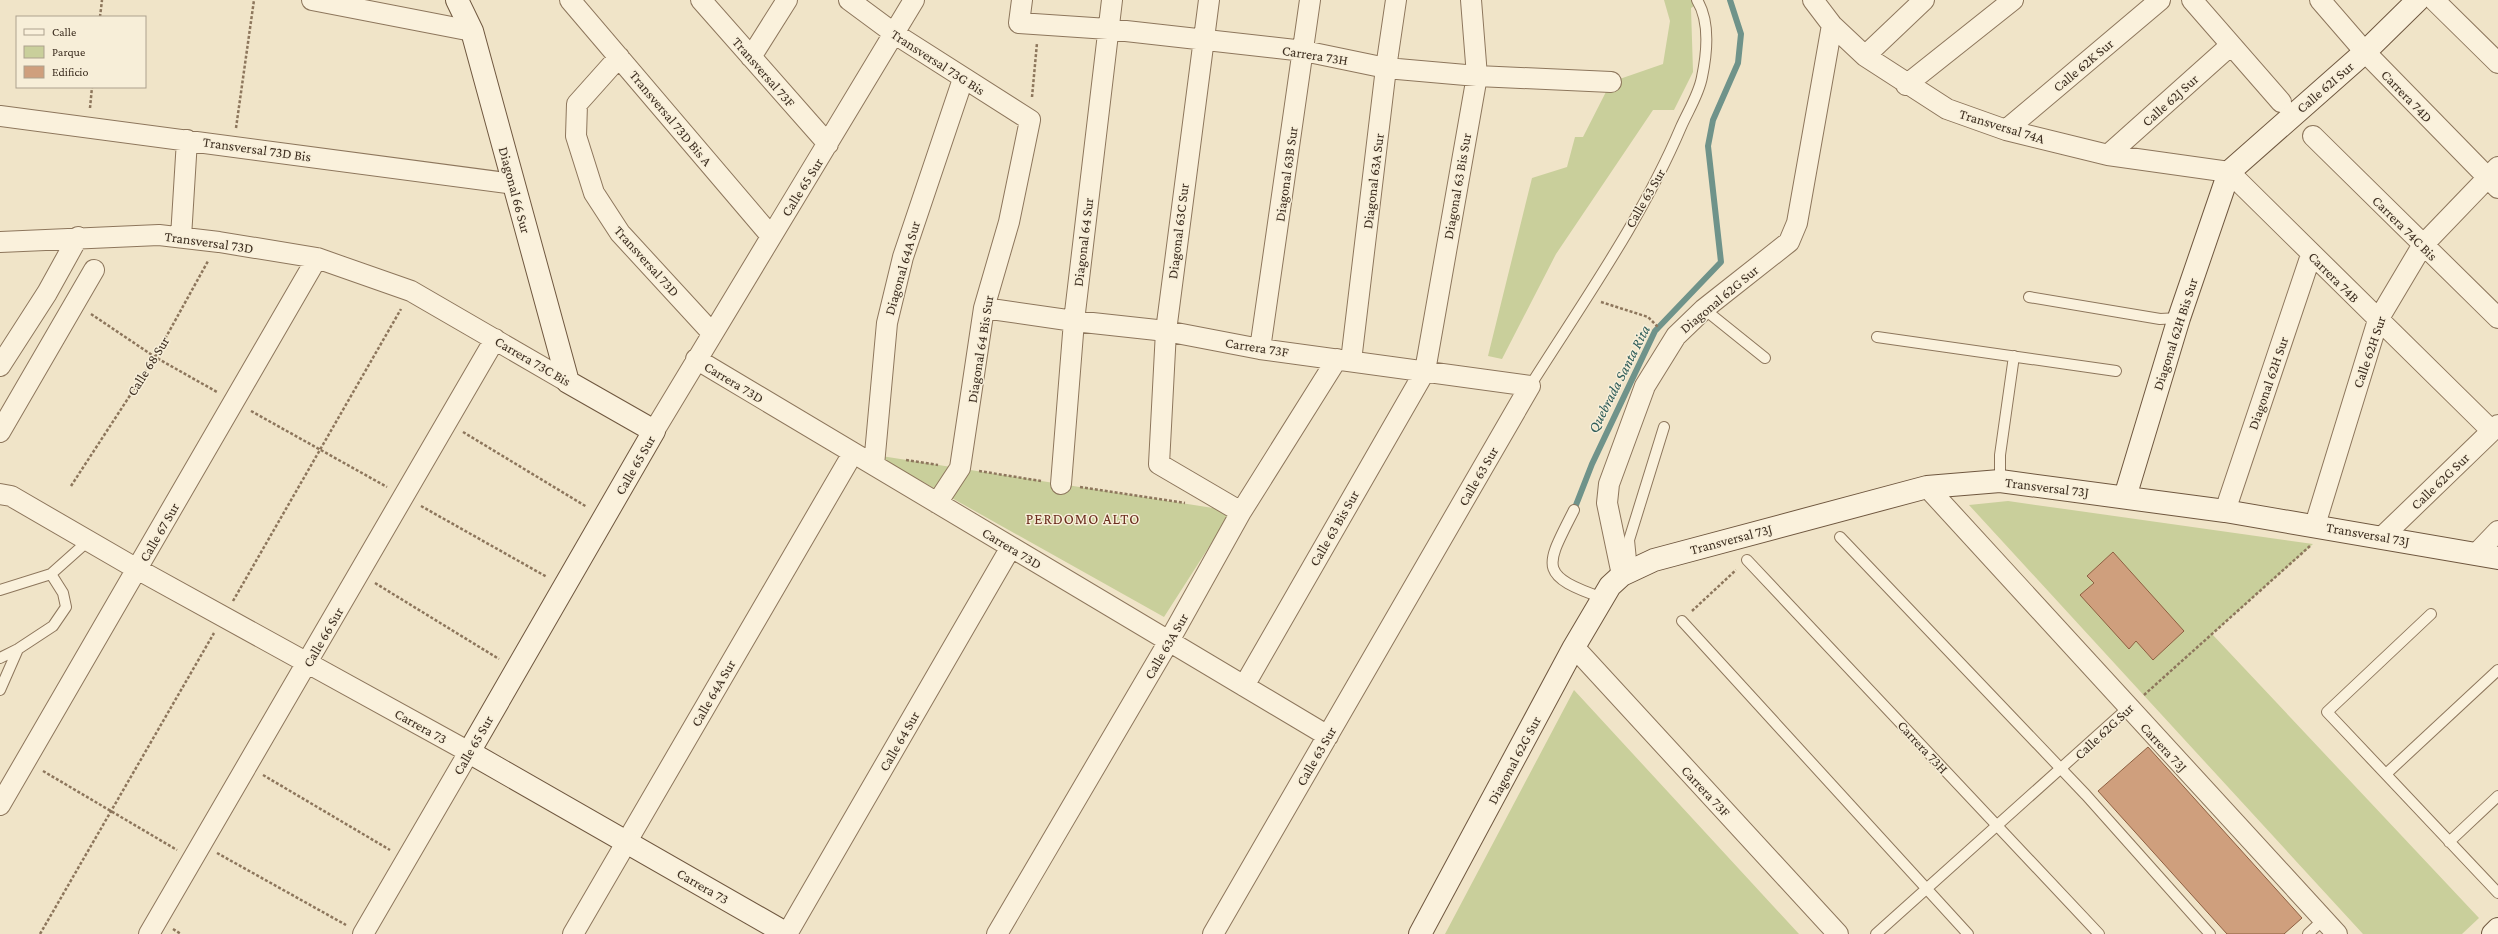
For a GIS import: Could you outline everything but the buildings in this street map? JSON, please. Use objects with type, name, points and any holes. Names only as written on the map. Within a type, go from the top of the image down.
[{"type":"street","points":[[312,0],[472,31]]},
{"type":"street","name":"Diagonal 66 Sur","points":[[456,0],[472,31],[568,382]]},
{"type":"street","name":"Transversal 73D Bis A","points":[[570,0],[771,236]]},
{"type":"street","name":"Transversal 73F","points":[[701,0],[828,144]]},
{"type":"street","points":[[751,57],[787,0]]},
{"type":"street","name":"Transversal 73G Bis","points":[[849,0],[895,34],[963,79],[1030,120]]},
{"type":"street","name":"Calle 65 Sur","points":[[356,930],[406,860],[696,359],[895,34],[914,0]]},
{"type":"street","name":"Carrera 73H","points":[[1022,0],[1018,23],[1039,26],[1108,29],[1202,41],[1304,51],[1386,68],[1477,76],[1611,82]]},
{"type":"street","name":"Diagonal 64 Sur","points":[[1061,484],[1074,321],[1112,0]]},
{"type":"street","name":"Diagonal 63C Sur","points":[[1209,0],[1202,41],[1166,331],[1160,464],[1241,512]]},
{"type":"street","name":"Diagonal 63B Sur","points":[[1260,348],[1304,51],[1310,0]]},
{"type":"street","name":"Diagonal 63A Sur","points":[[1344,360],[1396,0]]},
{"type":"street","name":"Diagonal 63 Bis Sur","points":[[1425,371],[1477,76],[1471,0]]},
{"type":"street","name":"Transversal 74A","points":[[1814,0],[1832,24],[1865,56],[1906,85],[1947,109],[2006,130],[2108,155],[2229,172]]},
{"type":"street","points":[[1865,56],[1924,0]]},
{"type":"street","points":[[1906,85],[2014,0]]},
{"type":"street","name":"Calle 62K Sur","points":[[2006,130],[2160,0]]},
{"type":"street","points":[[2192,0],[2281,102]]},
{"type":"street","name":"Carrera 74D","points":[[2320,0],[2365,52],[2494,178]]},
{"type":"street","name":"Calle 62I Sur","points":[[2229,172],[2365,52],[2418,0]]},
{"type":"street","points":[[2434,0],[2498,63]]},
{"type":"street","name":"Diagonal 62G Sur","points":[[1420,934],[1574,647],[1617,582],[1607,503],[1609,484],[1645,386],[1676,336],[1704,309],[1789,242],[1797,223],[1832,24]]},
{"type":"street","name":"Calle 62J Sur","points":[[2108,155],[2231,45]]},
{"type":"street","name":"Transversal 73D","points":[[619,57],[577,104],[576,136],[594,193],[620,233],[712,333]]},
{"type":"street","name":"Diagonal 64A Sur","points":[[874,465],[887,323],[903,257],[963,79]]},
{"type":"street","name":"Transversal 73D Bis","points":[[0,116],[514,184]]},
{"type":"street","name":"Diagonal 64 Bis Sur","points":[[937,503],[960,468],[984,308],[1009,222],[1030,120]]},
{"type":"street","name":"Carrera 74C Bis","points":[[2313,136],[2422,246],[2498,318]]},
{"type":"street","points":[[181,237],[187,140]]},
{"type":"street","name":"Carrera 74B","points":[[2229,172],[2378,320],[2495,428]]},
{"type":"street","name":"Diagonal 62H Bis Sur","points":[[2125,497],[2179,318],[2229,172]]},
{"type":"street","name":"Calle 62H Sur","points":[[2323,526],[2378,320],[2422,246],[2494,178]]},
{"type":"street","name":"Transversal 73D","points":[[0,242],[78,237],[160,235],[181,237],[317,258],[411,291]]},
{"type":"street","points":[[0,366],[47,293],[78,237]]},
{"type":"street","name":"Diagonal 62H Sur","points":[[2225,511],[2311,255]]},
{"type":"street","name":"Calle 67 Sur","points":[[0,805],[317,258]]},
{"type":"street","points":[[0,432],[94,270]]},
{"type":"street","name":"Carrera 73C Bis","points":[[411,291],[654,431]]},
{"type":"street","name":"Carrera 73F","points":[[984,308],[1074,321],[1166,331],[1260,348],[1530,386]]},
{"type":"street","name":"Calle 66 Sur","points":[[149,934],[448,423],[495,339]]},
{"type":"street","name":"Carrera 73D","points":[[696,359],[1328,736]]},
{"type":"street","name":"Calle 63A Sur","points":[[997,934],[1169,641],[1241,512],[1344,360]]},
{"type":"street","name":"Calle 63 Bis Sur","points":[[1244,686],[1425,371]]},
{"type":"street","name":"Calle 63 Sur","points":[[1213,934],[1530,386]]},
{"type":"street","name":"Calle 62G Sur","points":[[2382,537],[2495,428]]},
{"type":"street","name":"Calle 64A Sur","points":[[573,934],[853,453]]},
{"type":"street","name":"Transversal 73J","points":[[1617,582],[1654,560],[1927,487],[2000,481],[2125,497],[2323,526],[2498,558]]},
{"type":"street","name":"Carrera 73J","points":[[1927,487],[2128,708],[2337,934]]},
{"type":"street","name":"Carrera 73","points":[[0,494],[11,496],[137,569],[469,752],[787,934]]},
{"type":"street","points":[[2476,554],[2498,531]]},
{"type":"street","name":"Calle 64 Sur","points":[[787,934],[1011,547]]},
{"type":"street","name":"Carrera 73F","points":[[1574,647],[1838,934]]},
{"type":"street","points":[[2493,934],[2498,929]]},
{"type":"lane","name":"Calle 63 Sur","points":[[1530,386],[1586,297],[1667,160],[1702,78],[1707,42],[1699,4]]},
{"type":"lane","points":[[2029,297],[2160,319],[2179,318]]},
{"type":"lane","points":[[1704,309],[1765,358]]},
{"type":"lane","points":[[1877,337],[2116,371]]},
{"type":"lane","points":[[2000,481],[2000,455],[2014,356]]},
{"type":"lane","points":[[1574,510],[1553,552],[1551,565],[1556,574],[1567,583],[1617,582],[1664,427]]},
{"type":"lane","points":[[1840,537],[2062,770],[2210,934]]},
{"type":"lane","points":[[0,590],[51,574],[88,541]]},
{"type":"lane","name":"Carrera 73H","points":[[1747,560],[2099,934]]},
{"type":"lane","points":[[0,658],[18,649],[53,626],[66,607],[63,593],[51,574]]},
{"type":"lane","points":[[2431,614],[2327,712],[2498,893]]},
{"type":"lane","points":[[1682,621],[1968,934]]},
{"type":"lane","points":[[0,690],[18,649]]},
{"type":"lane","points":[[2386,774],[2498,670]]},
{"type":"lane","name":"Calle 62G Sur","points":[[1876,934],[2062,770],[2128,708]]},
{"type":"lane","points":[[2449,842],[2498,796]]},
{"type":"lane","points":[[2308,934],[2324,919]]},
{"type":"path","points":[[100,16],[102,0]]},
{"type":"path","points":[[234,146],[254,0]]},
{"type":"path","points":[[1030,120],[1039,26]]},
{"type":"path","name":"Calle 68 Sur","points":[[71,486],[155,357],[219,242]]},
{"type":"path","points":[[1586,297],[1648,317]]},
{"type":"path","points":[[74,303],[155,357],[564,587]]},
{"type":"path","points":[[448,423],[604,518]]},
{"type":"path","name":"Calle 62G Sur","points":[[2128,708],[2323,526]]},
{"type":"path","points":[[1682,621],[1747,560]]},
{"type":"path","points":[[360,574],[516,670]]},
{"type":"path","points":[[26,761],[197,852],[356,930]]},
{"type":"path","points":[[247,766],[406,860]]},
{"type":"green space","points":[[1664,0],[1704,0],[1691,8],[1693,72],[1674,110],[1653,110],[1556,254],[1502,359],[1488,356],[1532,178],[1567,167],[1575,137],[1583,137],[1611,82],[1663,64],[1670,21]]},
{"type":"green space","points":[[875,455],[1232,511],[1164,617]]},
{"type":"green space","points":[[2008,501],[2313,544],[2212,634],[2479,918],[2462,934],[2363,934],[1969,505]]},
{"type":"green space","points":[[1574,690],[1799,934],[1445,934]]},
{"type":"waterway","name":"Quebrada Santa Rita","points":[[1574,510],[1592,464],[1655,331],[1721,262],[1708,146],[1713,120],[1738,63],[1741,34],[1730,0]]},
{"type":"district","name":"PERDOMO ALTO","points":[[1083,519]]}]
